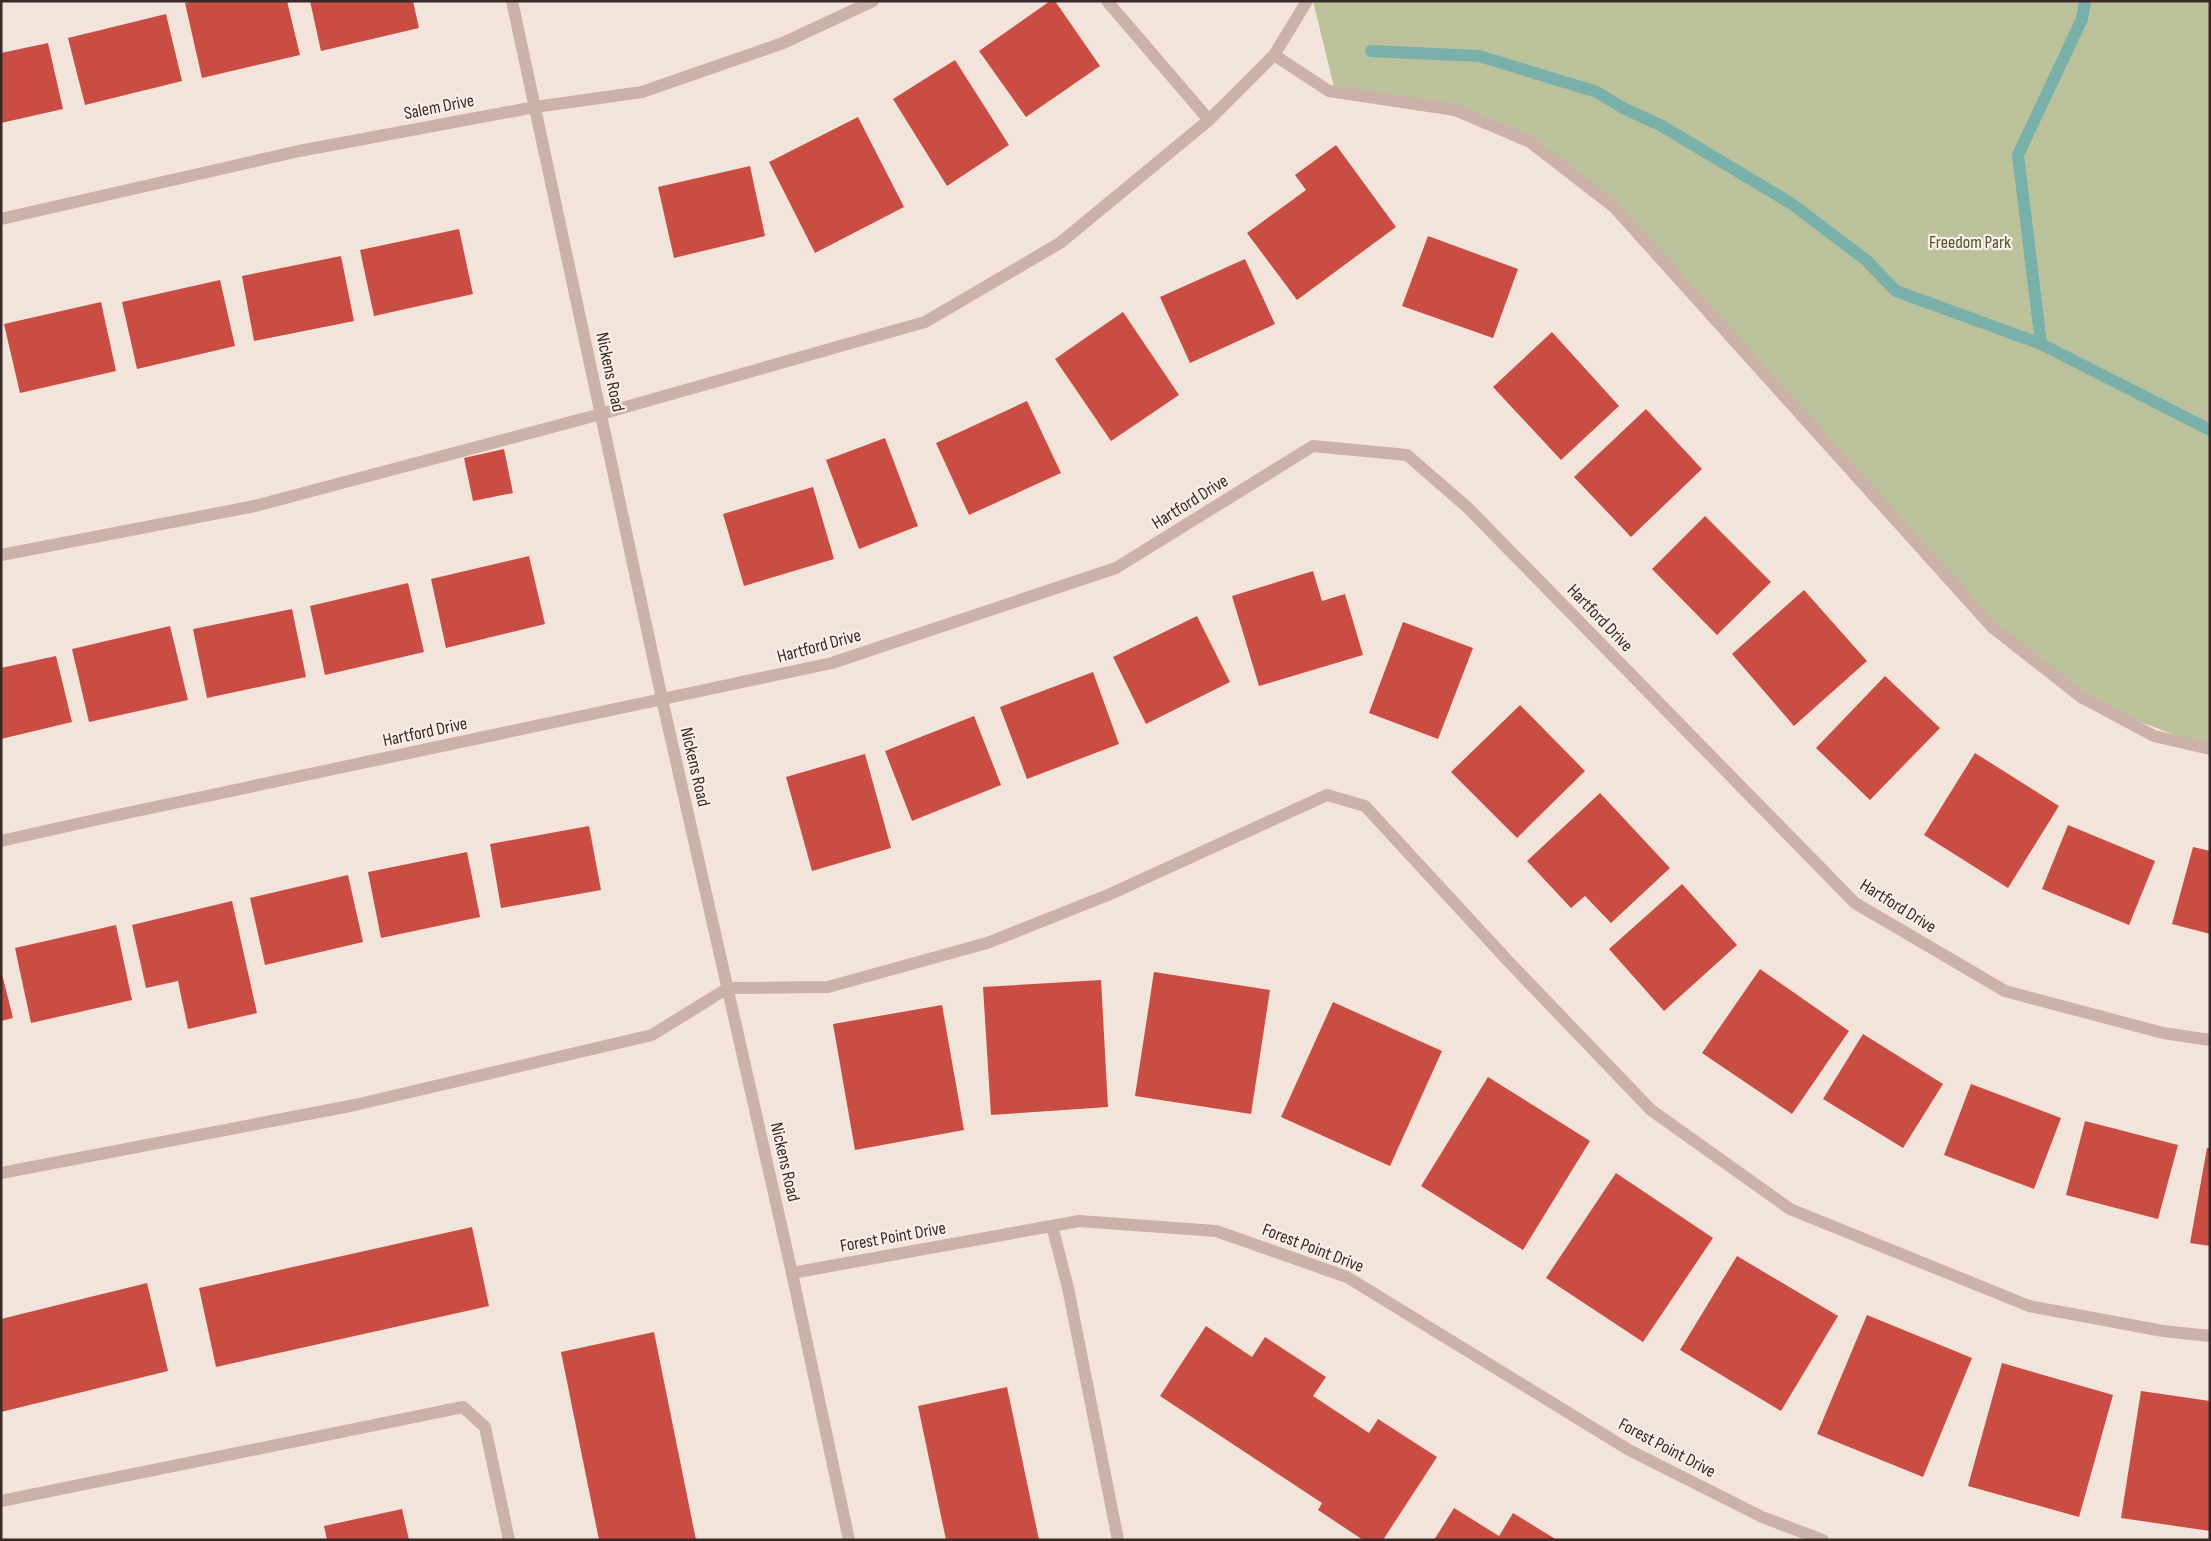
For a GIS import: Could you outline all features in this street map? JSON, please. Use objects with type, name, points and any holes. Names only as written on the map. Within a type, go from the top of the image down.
[{"type":"street","name":"Nickens Road","points":[[512,1],[662,699],[792,1274],[849,1540]]},
{"type":"street","name":"Salem Drive","points":[[1,219],[299,151],[535,107],[642,92],[782,43],[873,1]]},
{"type":"street","points":[[1107,1],[1209,120]]},
{"type":"street","points":[[1,554],[255,506],[601,414],[925,322],[1060,243],[1209,120],[1274,55],[1306,1]]},
{"type":"street","points":[[1274,55],[1328,91],[1455,110],[1530,142],[1614,207],[1992,627],[2081,697],[2154,736],[2210,749]]},
{"type":"street","name":"Hartford Drive","points":[[1,842],[108,817],[832,663],[1116,568],[1313,446],[1407,455],[1467,507],[1855,903],[2005,991],[2163,1033],[2210,1040]]},
{"type":"street","points":[[1,1173],[356,1104],[652,1035],[728,988],[828,987],[987,943],[1108,895],[1327,796],[1365,806],[1509,962],[1651,1110],[1790,1209],[2029,1306],[2163,1331],[2210,1336]]},
{"type":"street","name":"Forest Point Drive","points":[[792,1274],[1080,1221],[1216,1231],[1347,1277],[1629,1450],[1762,1517],[1820,1539]]},
{"type":"street","points":[[1052,1226],[1068,1288],[1118,1540]]},
{"type":"street","points":[[1,1501],[462,1407],[485,1427],[509,1540]]},
{"type":"green space","name":"Freedom Park","points":[[1313,1],[2210,1],[2210,745],[2199,744],[2138,721],[2053,681],[1991,628],[1620,213],[1504,128],[1334,87]]},
{"type":"building","points":[[192,1],[287,1],[300,55],[202,78],[185,3]]},
{"type":"building","points":[[310,1],[413,1],[419,28],[321,51]]},
{"type":"building","points":[[1050,1],[1055,1],[1100,66],[1026,117],[979,51]]},
{"type":"building","points":[[166,14],[182,81],[85,105],[68,38]]},
{"type":"building","points":[[48,43],[63,109],[1,123],[1,53]]},
{"type":"building","points":[[955,60],[1009,145],[947,186],[893,99]]},
{"type":"building","points":[[858,117],[904,207],[815,253],[769,162]]},
{"type":"building","points":[[1336,145],[1396,227],[1297,300],[1247,233],[1306,190],[1295,175]]},
{"type":"building","points":[[750,166],[765,236],[674,258],[658,187]]},
{"type":"building","points":[[459,229],[473,294],[374,316],[360,250]]},
{"type":"building","points":[[1428,236],[1518,269],[1493,338],[1402,306]]},
{"type":"building","points":[[341,256],[354,321],[254,341],[242,276]]},
{"type":"building","points":[[1245,259],[1275,324],[1190,363],[1160,297]]},
{"type":"building","points":[[220,280],[235,346],[137,369],[122,302]]},
{"type":"building","points":[[101,302],[116,371],[20,393],[4,324]]},
{"type":"building","points":[[1123,312],[1179,395],[1111,441],[1055,359]]},
{"type":"building","points":[[1552,332],[1619,406],[1561,460],[1493,387]]},
{"type":"building","points":[[1027,401],[1061,473],[969,515],[936,443]]},
{"type":"building","points":[[1646,409],[1702,469],[1631,537],[1574,477]]},
{"type":"building","points":[[885,438],[918,526],[859,549],[826,460]]},
{"type":"building","points":[[504,449],[513,493],[473,501],[464,458]]},
{"type":"building","points":[[813,487],[834,559],[744,586],[723,514]]},
{"type":"building","points":[[1705,516],[1771,582],[1717,635],[1652,569]]},
{"type":"building","points":[[529,556],[545,624],[446,648],[431,579]]},
{"type":"building","points":[[1313,571],[1322,601],[1345,594],[1363,655],[1259,686],[1232,596]]},
{"type":"building","points":[[408,583],[424,652],[325,675],[310,606]]},
{"type":"building","points":[[1804,590],[1867,661],[1794,726],[1732,654]]},
{"type":"building","points":[[292,609],[306,677],[207,698],[193,629]]},
{"type":"building","points":[[1197,616],[1230,682],[1146,724],[1113,657]]},
{"type":"building","points":[[1403,622],[1473,648],[1438,739],[1369,713]]},
{"type":"building","points":[[170,626],[188,700],[89,722],[72,649]]},
{"type":"building","points":[[56,656],[72,722],[1,739],[1,668]]},
{"type":"building","points":[[1093,672],[1119,744],[1027,779],[1000,707]]},
{"type":"building","points":[[1885,676],[1940,728],[1870,800],[1816,748]]},
{"type":"building","points":[[1520,705],[1585,771],[1517,838],[1451,772]]},
{"type":"building","points":[[974,716],[1001,785],[912,821],[885,751]]},
{"type":"building","points":[[1975,753],[2059,806],[2008,888],[1924,835]]},
{"type":"building","points":[[865,754],[891,848],[812,871],[786,777]]},
{"type":"building","points":[[1600,793],[1670,868],[1611,923],[1585,896],[1571,908],[1527,861]]},
{"type":"building","points":[[2068,825],[2155,861],[2129,925],[2042,889]]},
{"type":"building","points":[[589,826],[601,890],[501,908],[490,844]]},
{"type":"building","points":[[2193,847],[2210,851],[2210,934],[2172,924]]},
{"type":"building","points":[[467,852],[480,917],[381,938],[368,872]]},
{"type":"building","points":[[348,875],[363,942],[265,965],[250,898]]},
{"type":"building","points":[[1682,884],[1737,945],[1664,1011],[1609,949]]},
{"type":"building","points":[[232,901],[257,1013],[188,1029],[178,981],[146,988],[132,925]]},
{"type":"building","points":[[116,925],[132,1000],[31,1023],[15,948]]},
{"type":"building","points":[[1760,969],[1849,1031],[1792,1114],[1702,1053]]},
{"type":"building","points":[[1,970],[13,1018],[1,1021]]},
{"type":"building","points":[[1154,972],[1270,990],[1251,1114],[1135,1096]]},
{"type":"building","points":[[1101,980],[1108,1107],[991,1115],[983,987]]},
{"type":"building","points":[[1333,1002],[1442,1051],[1390,1166],[1281,1117]]},
{"type":"building","points":[[942,1005],[964,1130],[855,1150],[833,1024]]},
{"type":"building","points":[[1863,1034],[1943,1084],[1903,1148],[1823,1099]]},
{"type":"building","points":[[1488,1077],[1590,1141],[1523,1250],[1421,1186]]},
{"type":"building","points":[[1971,1084],[2061,1118],[2034,1189],[1944,1155]]},
{"type":"building","points":[[2085,1121],[2178,1145],[2158,1219],[2066,1195]]},
{"type":"building","points":[[2207,1148],[2210,1148],[2210,1246],[2190,1243]]},
{"type":"building","points":[[1616,1173],[1713,1238],[1643,1342],[1546,1278]]},
{"type":"building","points":[[472,1227],[489,1306],[216,1367],[199,1288]]},
{"type":"building","points":[[1737,1256],[1838,1316],[1781,1411],[1680,1350]]},
{"type":"building","points":[[147,1283],[168,1371],[1,1412],[1,1319]]},
{"type":"building","points":[[1867,1315],[1972,1358],[1923,1477],[1817,1434]]},
{"type":"building","points":[[1206,1326],[1252,1357],[1265,1337],[1326,1377],[1313,1396],[1369,1433],[1378,1419],[1437,1457],[1383,1540],[1363,1540],[1318,1510],[1322,1503],[1160,1396]]},
{"type":"building","points":[[654,1332],[696,1540],[599,1540],[561,1352]]},
{"type":"building","points":[[2002,1363],[2113,1395],[2079,1517],[1968,1486]]},
{"type":"building","points":[[1007,1387],[1039,1540],[946,1540],[918,1406]]},
{"type":"building","points":[[2141,1391],[2210,1401],[2210,1531],[2121,1518]]},
{"type":"building","points":[[1454,1508],[1499,1536],[1513,1513],[1557,1540],[1434,1540]]},
{"type":"building","points":[[402,1509],[409,1540],[327,1540],[324,1526]]},
{"type":"waterway","points":[[2041,344],[2018,155],[2082,19],[2085,1]]},
{"type":"waterway","points":[[1371,51],[1479,56],[1597,92],[1623,108],[1662,126],[1792,204],[1866,260],[1896,291],[2041,344],[2210,430]]}]
